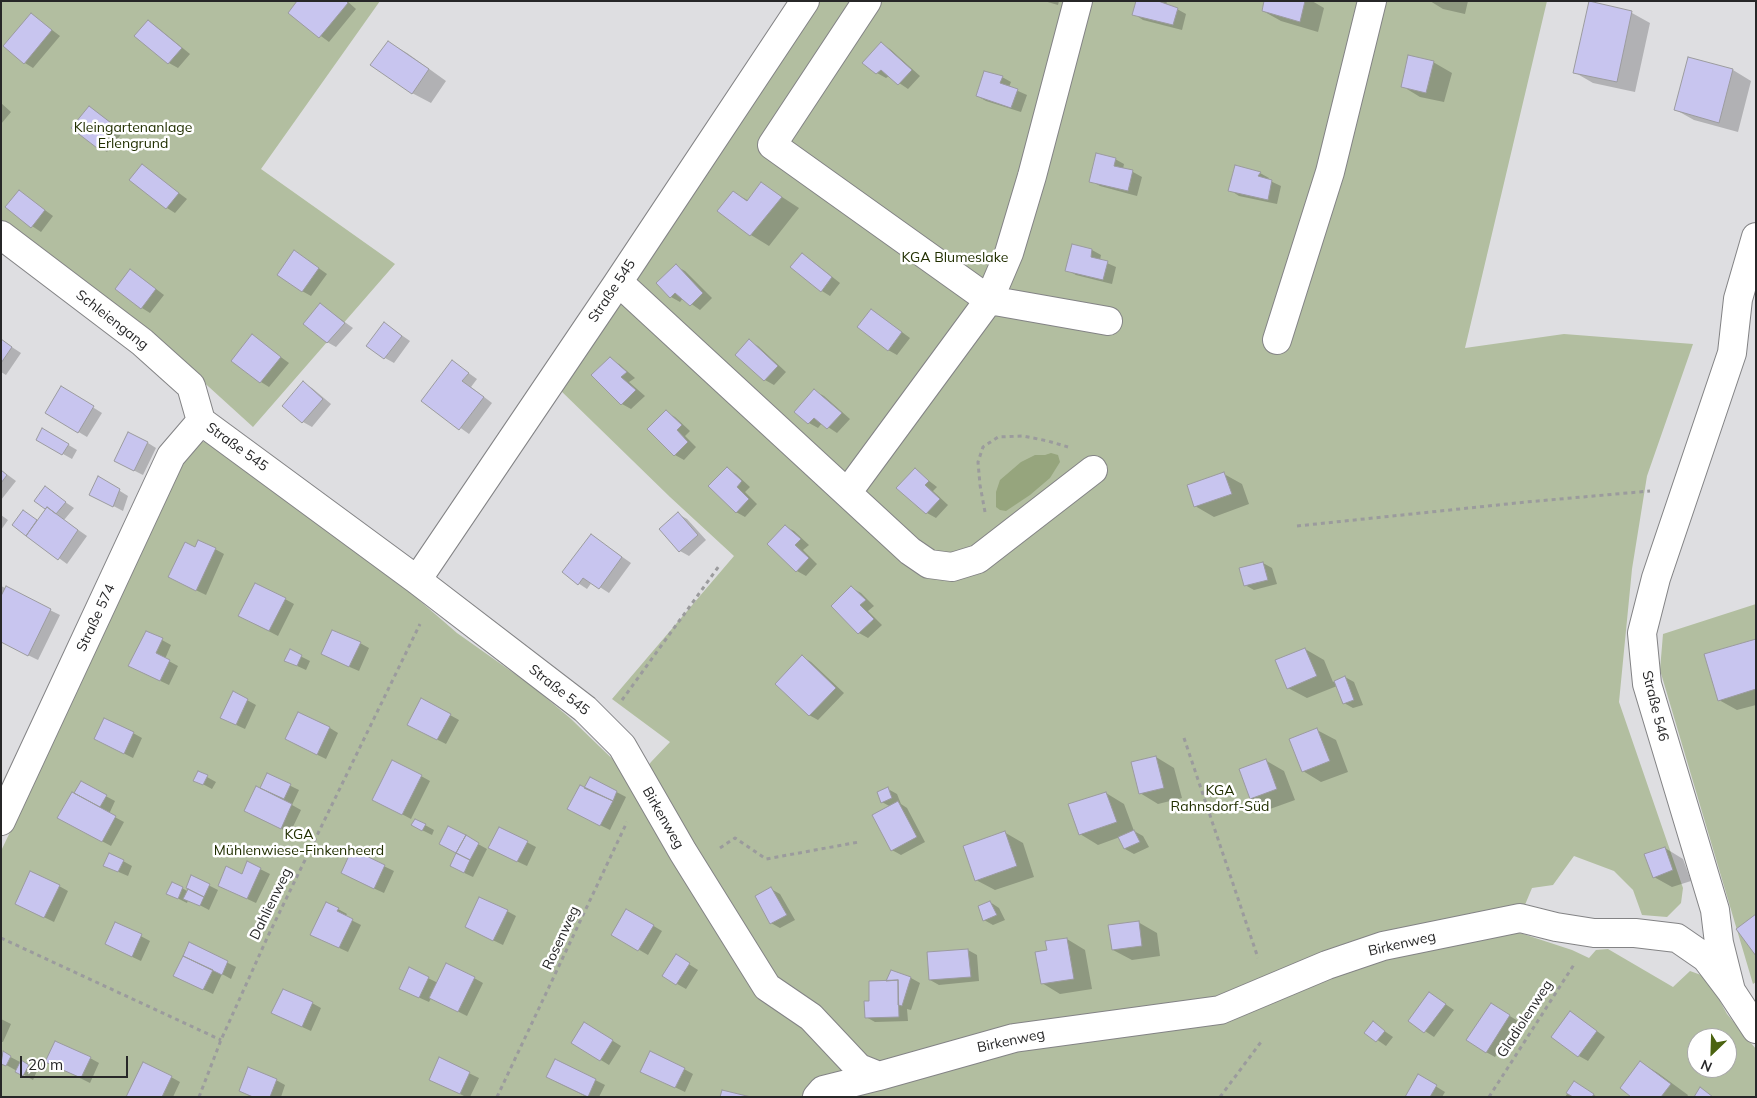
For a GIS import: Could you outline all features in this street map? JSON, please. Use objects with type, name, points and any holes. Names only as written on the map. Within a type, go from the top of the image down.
[{"type":"street","name":"Straße 545","points":[[417,580],[805,1]]},
{"type":"street","points":[[867,1],[772,145],[989,300],[1108,320]]},
{"type":"street","points":[[847,493],[989,300],[1011,245],[1032,176],[1078,1]]},
{"type":"street","points":[[1277,340],[1330,172],[1372,1]]},
{"type":"street","name":"Schleiengang","points":[[1,235],[142,342],[191,386],[201,421]]},
{"type":"street","name":"Straße 546","points":[[1756,237],[1738,298],[1746,323],[1732,353],[1683,492],[1656,578],[1642,633],[1647,684],[1715,910],[1719,943],[1730,991],[1756,1029]]},
{"type":"street","points":[[617,284],[626,289],[910,551],[929,564],[952,568],[978,560],[1093,470]]},
{"type":"street","name":"Straße 545","points":[[201,421],[417,580],[585,709],[622,746],[643,783]]},
{"type":"street","name":"Straße 574","points":[[1,821],[171,456],[201,421]]},
{"type":"street","name":"Birkenweg","points":[[643,783],[767,986],[812,1017],[859,1068],[879,1076],[1014,1038],[1220,1010],[1327,965],[1383,946],[1520,918],[1556,927],[1594,933],[1635,932],[1677,938]]},
{"type":"street","points":[[1715,910],[1677,938],[1706,958],[1730,991]]},
{"type":"street","points":[[817,1097],[823,1090],[879,1076]]},
{"type":"path","points":[[995,546],[980,485],[978,462],[983,447],[998,437],[1023,436],[1048,440],[1074,449],[1092,459],[1093,470]]},
{"type":"path","points":[[1297,526],[1645,491],[1683,492]]},
{"type":"path","points":[[602,726],[719,566]]},
{"type":"path","name":"Dahlienweg","points":[[199,1097],[221,1040],[268,936],[423,617]]},
{"type":"path","points":[[1184,738],[1268,990]]},
{"type":"path","name":"Rosenweg","points":[[497,1097],[638,800],[643,783]]},
{"type":"path","points":[[692,866],[735,838],[766,859],[859,842]]},
{"type":"path","points":[[1,938],[221,1040]]},
{"type":"path","name":"Gladiolenweg","points":[[1489,1097],[1575,962]]},
{"type":"path","points":[[1220,1097],[1261,1042]]},
{"type":"green space","name":"Kleingartenanlage Erlengrund","points":[[1,1],[380,1],[261,169],[395,264],[253,427],[143,327],[1,221]]},
{"type":"green space","points":[[817,1],[1547,1],[1465,348],[1564,334],[1693,344],[1647,476],[1632,569],[1619,702],[1683,888],[1681,903],[1667,917],[1642,915],[1633,890],[1614,871],[1574,856],[1553,885],[1532,888],[1514,931],[1572,950],[1589,958],[1596,950],[1608,949],[1673,987],[1690,971],[1701,975],[1715,992],[1727,1014],[1756,1049],[1756,1097],[1,1097],[1,851],[60,727],[154,510],[196,441],[214,443],[412,594],[457,633],[532,686],[570,718],[628,774],[631,791],[651,762],[670,742],[612,699],[734,556],[670,497],[558,388]]},
{"type":"green space","points":[[1756,604],[1756,982],[1753,984],[1660,670],[1663,634]]},
{"type":"shaded area","points":[[1051,453],[1058,455],[1060,462],[1050,478],[1030,495],[1006,511],[996,507],[996,492],[1000,480],[1021,462],[1035,455]]},
{"type":"building","points":[[297,1],[346,1],[348,3],[319,38],[288,13]]},
{"type":"building","points":[[1136,1],[1158,1],[1178,8],[1173,25],[1132,15]]},
{"type":"building","points":[[1264,1],[1305,1],[1300,22],[1262,11]]},
{"type":"building","points":[[1589,1],[1632,11],[1617,82],[1573,73]]},
{"type":"building","points":[[31,13],[52,30],[24,64],[3,46]]},
{"type":"building","points":[[148,20],[182,48],[168,64],[134,36]]},
{"type":"building","points":[[388,41],[429,69],[412,94],[370,65]]},
{"type":"building","points":[[881,42],[912,70],[898,85],[881,70],[876,74],[862,63]]},
{"type":"building","points":[[1408,55],[1434,61],[1426,93],[1401,87]]},
{"type":"building","points":[[1688,57],[1733,69],[1719,123],[1674,110]]},
{"type":"building","points":[[984,71],[1003,76],[1000,83],[1018,89],[1011,108],[976,96]]},
{"type":"building","points":[[89,106],[115,126],[97,148],[71,128]]},
{"type":"building","points":[[1096,153],[1116,158],[1114,166],[1133,170],[1128,191],[1089,182]]},
{"type":"building","points":[[142,164],[179,193],[166,209],[129,180]]},
{"type":"building","points":[[1235,165],[1261,172],[1258,176],[1272,180],[1268,200],[1228,191]]},
{"type":"building","points":[[761,182],[782,197],[750,236],[717,211],[733,191],[747,201]]},
{"type":"building","points":[[19,190],[45,210],[31,228],[5,207]]},
{"type":"building","points":[[1072,244],[1092,249],[1091,257],[1108,261],[1103,280],[1065,271]]},
{"type":"building","points":[[294,250],[319,268],[302,292],[277,275]]},
{"type":"building","points":[[802,253],[832,277],[821,292],[790,267]]},
{"type":"building","points":[[676,264],[703,293],[690,306],[675,293],[670,298],[656,283]]},
{"type":"building","points":[[130,269],[156,289],[141,309],[115,289]]},
{"type":"building","points":[[320,303],[345,323],[327,343],[303,324]]},
{"type":"building","points":[[871,309],[902,332],[888,351],[857,327]]},
{"type":"building","points":[[384,322],[402,336],[384,359],[366,346]]},
{"type":"building","points":[[252,334],[281,357],[260,383],[231,361]]},
{"type":"building","points":[[1,339],[12,347],[1,363]]},
{"type":"building","points":[[749,339],[778,366],[764,381],[735,355]]},
{"type":"building","points":[[610,357],[627,372],[621,377],[636,390],[621,405],[591,375]]},
{"type":"building","points":[[452,360],[469,373],[462,381],[484,397],[459,430],[421,401]]},
{"type":"building","points":[[303,381],[323,399],[302,423],[282,406]]},
{"type":"building","points":[[61,386],[94,406],[78,433],[45,413]]},
{"type":"building","points":[[814,389],[842,413],[827,429],[814,418],[808,424],[794,412]]},
{"type":"building","points":[[666,410],[682,425],[677,430],[688,442],[674,456],[647,429]]},
{"type":"building","points":[[42,428],[69,444],[62,455],[36,440]]},
{"type":"building","points":[[128,432],[148,442],[134,471],[114,461]]},
{"type":"building","points":[[727,467],[742,481],[737,487],[749,499],[736,513],[708,486]]},
{"type":"building","points":[[915,468],[929,481],[925,485],[940,499],[926,514],[896,488]]},
{"type":"building","points":[[1,470],[7,475],[1,483]]},
{"type":"building","points":[[1224,472],[1232,494],[1194,507],[1187,485]]},
{"type":"building","points":[[98,476],[120,489],[113,507],[89,495]]},
{"type":"building","points":[[45,486],[66,502],[56,514],[34,501]]},
{"type":"building","points":[[47,507],[78,530],[58,560],[26,536]]},
{"type":"building","points":[[23,510],[37,520],[26,536],[12,525]]},
{"type":"building","points":[[678,512],[698,535],[679,552],[659,529]]},
{"type":"building","points":[[785,525],[801,539],[795,545],[809,558],[796,572],[767,544]]},
{"type":"building","points":[[591,534],[622,557],[599,589],[583,578],[578,585],[562,572]]},
{"type":"building","points":[[198,540],[216,548],[196,591],[168,577],[185,542],[195,547]]},
{"type":"building","points":[[1263,562],[1268,580],[1244,586],[1239,568]]},
{"type":"building","points":[[255,583],[286,598],[269,631],[238,616]]},
{"type":"building","points":[[6,586],[51,609],[28,656],[1,642],[1,596]]},
{"type":"building","points":[[851,586],[866,600],[860,605],[874,619],[858,634],[831,606]]},
{"type":"building","points":[[332,630],[361,642],[349,667],[321,654]]},
{"type":"building","points":[[146,631],[163,638],[156,653],[170,660],[160,681],[128,666]]},
{"type":"building","points":[[1756,639],[1756,689],[1718,701],[1704,654]]},
{"type":"building","points":[[1305,648],[1317,676],[1287,689],[1275,660]]},
{"type":"building","points":[[290,649],[302,655],[297,666],[284,661]]},
{"type":"building","points":[[802,655],[836,688],[809,716],[775,684]]},
{"type":"building","points":[[1345,676],[1354,700],[1343,704],[1334,681]]},
{"type":"building","points":[[233,691],[248,699],[236,725],[220,718]]},
{"type":"building","points":[[421,698],[451,714],[437,740],[407,725]]},
{"type":"building","points":[[298,712],[330,727],[317,755],[285,739]]},
{"type":"building","points":[[104,718],[134,732],[124,754],[94,739]]},
{"type":"building","points":[[1317,728],[1330,761],[1302,772],[1289,739]]},
{"type":"building","points":[[1156,756],[1164,788],[1139,794],[1131,762]]},
{"type":"building","points":[[1266,759],[1277,789],[1250,799],[1239,769]]},
{"type":"building","points":[[392,760],[422,775],[402,815],[372,800]]},
{"type":"building","points":[[198,771],[208,775],[203,785],[193,781]]},
{"type":"building","points":[[267,773],[291,784],[284,799],[260,788]]},
{"type":"building","points":[[590,777],[617,791],[613,801],[584,788]]},
{"type":"building","points":[[81,781],[107,795],[100,807],[74,793]]},
{"type":"building","points":[[580,785],[613,801],[600,826],[567,809]]},
{"type":"building","points":[[256,786],[292,804],[281,829],[244,811]]},
{"type":"building","points":[[888,787],[892,798],[881,803],[877,792]]},
{"type":"building","points":[[72,792],[116,816],[102,842],[57,818]]},
{"type":"building","points":[[1106,792],[1117,822],[1079,835],[1068,804]]},
{"type":"building","points":[[898,801],[917,837],[891,851],[872,815]]},
{"type":"building","points":[[415,819],[426,824],[422,831],[411,825]]},
{"type":"building","points":[[448,826],[466,835],[456,853],[439,844]]},
{"type":"building","points":[[499,827],[528,841],[517,862],[488,848]]},
{"type":"building","points":[[1134,830],[1140,842],[1124,849],[1118,837]]},
{"type":"building","points":[[1005,831],[1017,866],[975,881],[963,846]]},
{"type":"building","points":[[466,835],[479,843],[470,860],[456,853]]},
{"type":"building","points":[[1665,847],[1673,870],[1653,878],[1644,854]]},
{"type":"building","points":[[352,849],[385,865],[374,889],[341,873]]},
{"type":"building","points":[[109,853],[124,860],[118,872],[103,866]]},
{"type":"building","points":[[456,853],[470,860],[464,873],[450,866]]},
{"type":"building","points":[[247,861],[261,868],[247,899],[218,886],[226,866],[242,874]]},
{"type":"building","points":[[30,871],[60,885],[44,918],[15,904]]},
{"type":"building","points":[[191,875],[210,884],[204,897],[186,888]]},
{"type":"building","points":[[172,882],[183,887],[178,899],[166,894]]},
{"type":"building","points":[[771,887],[787,915],[770,924],[755,896]]},
{"type":"building","points":[[188,889],[204,897],[200,906],[183,899]]},
{"type":"building","points":[[479,897],[508,910],[493,941],[465,927]]},
{"type":"building","points":[[990,901],[997,915],[983,921],[978,906]]},
{"type":"building","points":[[326,902],[339,908],[337,911],[353,919],[339,948],[310,935]]},
{"type":"building","points":[[626,909],[654,925],[638,951],[611,935]]},
{"type":"building","points":[[1756,914],[1756,956],[1736,929]]},
{"type":"building","points":[[1139,921],[1142,946],[1112,950],[1108,925]]},
{"type":"building","points":[[115,922],[142,934],[132,957],[105,944]]},
{"type":"building","points":[[1067,938],[1074,979],[1041,984],[1035,952],[1047,950],[1045,941]]},
{"type":"building","points":[[189,942],[228,961],[222,975],[183,956]]},
{"type":"building","points":[[968,949],[971,977],[929,980],[927,952]]},
{"type":"building","points":[[676,954],[690,963],[676,985],[662,976]]},
{"type":"building","points":[[183,956],[213,970],[203,990],[173,976]]},
{"type":"building","points":[[446,963],[475,977],[458,1012],[429,998]]},
{"type":"building","points":[[409,967],[429,977],[419,998],[399,989]]},
{"type":"building","points":[[891,970],[911,977],[902,1006],[898,1005],[898,980],[886,981]]},
{"type":"building","points":[[898,980],[899,1017],[865,1018],[864,1001],[869,1001],[869,981]]},
{"type":"building","points":[[283,989],[313,1002],[302,1027],[271,1013]]},
{"type":"building","points":[[1429,992],[1446,1004],[1424,1033],[1408,1021]]},
{"type":"building","points":[[1491,1003],[1510,1015],[1486,1053],[1466,1040]]},
{"type":"building","points":[[1570,1011],[1597,1031],[1578,1057],[1551,1037]]},
{"type":"building","points":[[1373,1021],[1385,1031],[1376,1042],[1364,1033]]},
{"type":"building","points":[[584,1022],[613,1040],[600,1061],[571,1043]]},
{"type":"building","points":[[55,1041],[91,1057],[81,1078],[45,1062]]},
{"type":"building","points":[[3,1051],[11,1056],[6,1066],[1,1064]]},
{"type":"building","points":[[650,1051],[685,1068],[675,1088],[640,1072]]},
{"type":"building","points":[[439,1057],[470,1072],[460,1094],[429,1080]]},
{"type":"building","points":[[555,1059],[596,1079],[588,1097],[546,1077]]},
{"type":"building","points":[[21,1060],[29,1065],[23,1076],[15,1072]]},
{"type":"building","points":[[1640,1061],[1671,1084],[1661,1097],[1631,1097],[1620,1088]]},
{"type":"building","points":[[143,1062],[172,1076],[162,1097],[126,1097]]},
{"type":"building","points":[[248,1067],[277,1079],[270,1097],[253,1097],[239,1091]]},
{"type":"building","points":[[1418,1074],[1437,1085],[1430,1097],[1405,1097]]},
{"type":"building","points":[[1574,1081],[1594,1094],[1592,1097],[1573,1097],[1566,1093]]},
{"type":"building","points":[[1700,1087],[1713,1097],[1694,1097]]},
{"type":"building","points":[[722,1090],[751,1097],[720,1097]]},
{"type":"park label","name":"KGA Blumeslake","points":[[955,258]]},
{"type":"park label","name":"KGA Rahnsdorf-Süd","points":[[1220,800]]},
{"type":"park label","name":"KGA Mühlenwiese-Finkenheerd","points":[[299,844]]}]
